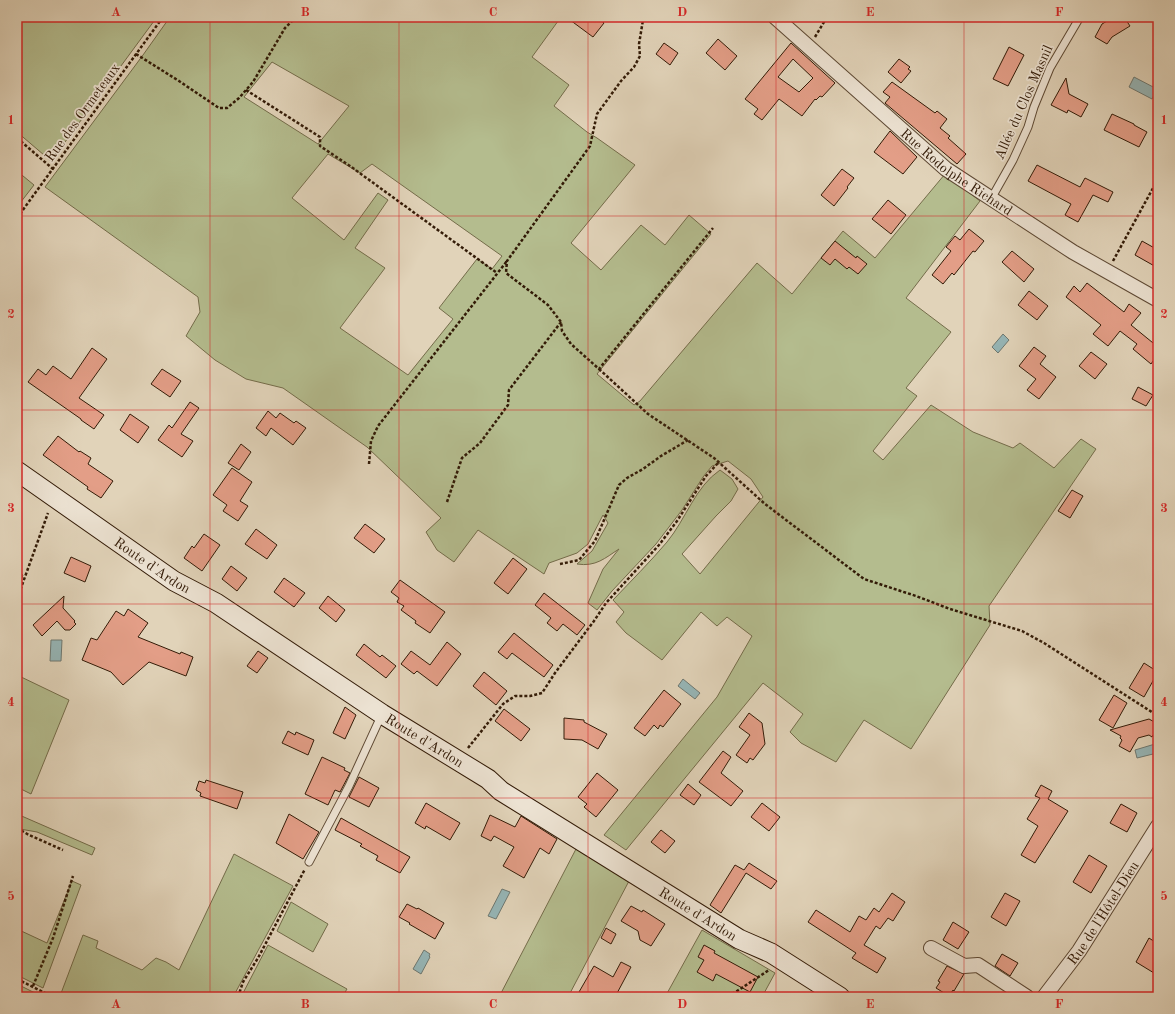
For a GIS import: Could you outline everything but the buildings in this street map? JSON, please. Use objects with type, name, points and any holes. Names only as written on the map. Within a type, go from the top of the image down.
[{"type":"street","name":"Rue Rodolphe Richard","points":[[775,17],[946,170],[1073,252],[1158,300]]},
{"type":"street","name":"Route d'Ardon","points":[[17,471],[174,581],[216,603],[382,714],[488,779],[507,795],[739,939],[770,953],[840,997]]},
{"type":"street","name":"Rue de l'Hôtel-Dieu","points":[[1044,997],[1079,951],[1158,826]]},
{"type":"street","points":[[931,948],[964,966],[978,965],[1027,997]]},
{"type":"lane","name":"Allée du Clos Masnil","points":[[991,199],[1013,160],[1050,68],[1080,17]]},
{"type":"lane","points":[[309,862],[349,786],[382,714]]},
{"type":"path","name":"Rue des Ormeteaux","points":[[17,218],[163,17]]},
{"type":"path","points":[[136,54],[219,108],[227,108],[239,98],[253,82],[285,28],[296,17]]},
{"type":"path","points":[[369,464],[371,441],[378,426],[507,261],[590,146],[597,114],[621,80],[634,67],[640,56],[639,44],[643,20],[645,17]]},
{"type":"path","points":[[808,47],[827,17]]},
{"type":"path","points":[[246,90],[320,137],[320,146],[350,166],[497,273]]},
{"type":"path","points":[[17,138],[53,169]]},
{"type":"path","points":[[1107,272],[1158,179]]},
{"type":"path","points":[[599,369],[713,228]]},
{"type":"path","points":[[507,261],[506,273],[548,305],[561,322],[562,331],[571,344],[648,414],[719,462],[765,504],[864,579],[950,609],[1022,631],[1044,643],[1158,716]]},
{"type":"path","points":[[447,502],[462,458],[480,443],[508,405],[509,390],[561,322]]},
{"type":"path","points":[[560,564],[579,560],[595,541],[618,485],[688,440]]},
{"type":"path","points":[[458,761],[491,716],[503,704],[515,696],[530,696],[542,693],[606,603],[659,545],[677,522],[706,476],[719,462]]},
{"type":"path","points":[[17,599],[54,496]]},
{"type":"path","points":[[17,828],[63,850]]},
{"type":"path","points":[[238,997],[243,982],[258,958],[309,862]]},
{"type":"path","points":[[33,986],[53,938],[73,876]]},
{"type":"path","points":[[728,997],[767,971],[779,959]]},
{"type":"path","points":[[17,979],[53,997]]},
{"type":"green space","points":[[17,17],[157,17],[51,161],[17,132]]},
{"type":"green space","points":[[170,17],[561,17],[532,57],[569,85],[554,106],[587,132],[635,165],[571,243],[601,270],[641,225],[665,245],[689,215],[711,234],[597,374],[634,405],[640,401],[757,263],[792,294],[843,231],[875,258],[945,174],[980,201],[906,298],[951,332],[906,388],[917,396],[873,451],[883,460],[931,405],[973,432],[1013,448],[1020,443],[1054,468],[1081,439],[1096,449],[989,606],[990,625],[911,749],[864,720],[836,762],[801,743],[790,732],[803,714],[763,683],[626,850],[604,835],[717,697],[752,636],[727,617],[717,626],[701,612],[662,660],[626,633],[616,622],[624,612],[613,600],[667,542],[697,494],[711,477],[720,470],[732,479],[738,489],[731,501],[682,554],[700,574],[763,497],[751,479],[728,461],[712,466],[703,477],[682,510],[656,544],[612,591],[597,610],[588,603],[603,569],[619,549],[595,563],[584,565],[577,564],[592,551],[608,523],[603,515],[588,544],[577,553],[549,563],[544,574],[478,530],[454,562],[437,550],[426,532],[441,518],[367,447],[283,388],[246,379],[215,360],[186,336],[200,312],[198,297],[45,187]],"holes":[[[272,62],[349,106],[318,144],[244,97]],[[328,154],[360,173],[372,164],[502,256],[492,269],[477,259],[439,308],[453,319],[408,375],[340,328],[385,268],[355,248],[388,200],[378,193],[344,240],[292,198]]]},
{"type":"green space","points":[[17,171],[34,185],[17,207]]},
{"type":"green space","points":[[17,572],[23,575],[17,593]]},
{"type":"green space","points":[[17,675],[69,700],[31,794],[17,787]]},
{"type":"green space","points":[[17,814],[95,848],[92,855],[37,832],[20,829],[17,835]]},
{"type":"green space","points":[[576,849],[629,881],[568,997],[499,997]]},
{"type":"green space","points":[[234,854],[293,886],[233,997],[60,996],[83,935],[98,941],[96,948],[142,970],[156,958],[179,970]]},
{"type":"green space","points":[[72,881],[81,885],[43,988],[17,975],[17,929],[47,943]]},
{"type":"green space","points":[[291,902],[328,924],[313,952],[277,931]]},
{"type":"green space","points":[[702,930],[775,973],[762,997],[665,997]]},
{"type":"green space","points":[[268,945],[347,989],[342,997],[241,997]]},
{"type":"green space","points":[[17,984],[43,997],[17,997]]},
{"type":"water","points":[[1134,77],[1157,89],[1152,99],[1129,87]]},
{"type":"water","points":[[1003,334],[1009,340],[998,353],[992,347]]},
{"type":"water","points":[[51,640],[62,640],[61,661],[50,661]]},
{"type":"water","points":[[683,679],[700,693],[695,699],[678,686]]},
{"type":"water","points":[[1155,744],[1157,753],[1137,758],[1135,750]]},
{"type":"water","points":[[502,889],[510,892],[496,919],[488,916]]},
{"type":"water","points":[[424,950],[430,954],[430,957],[421,974],[413,969]]}]
